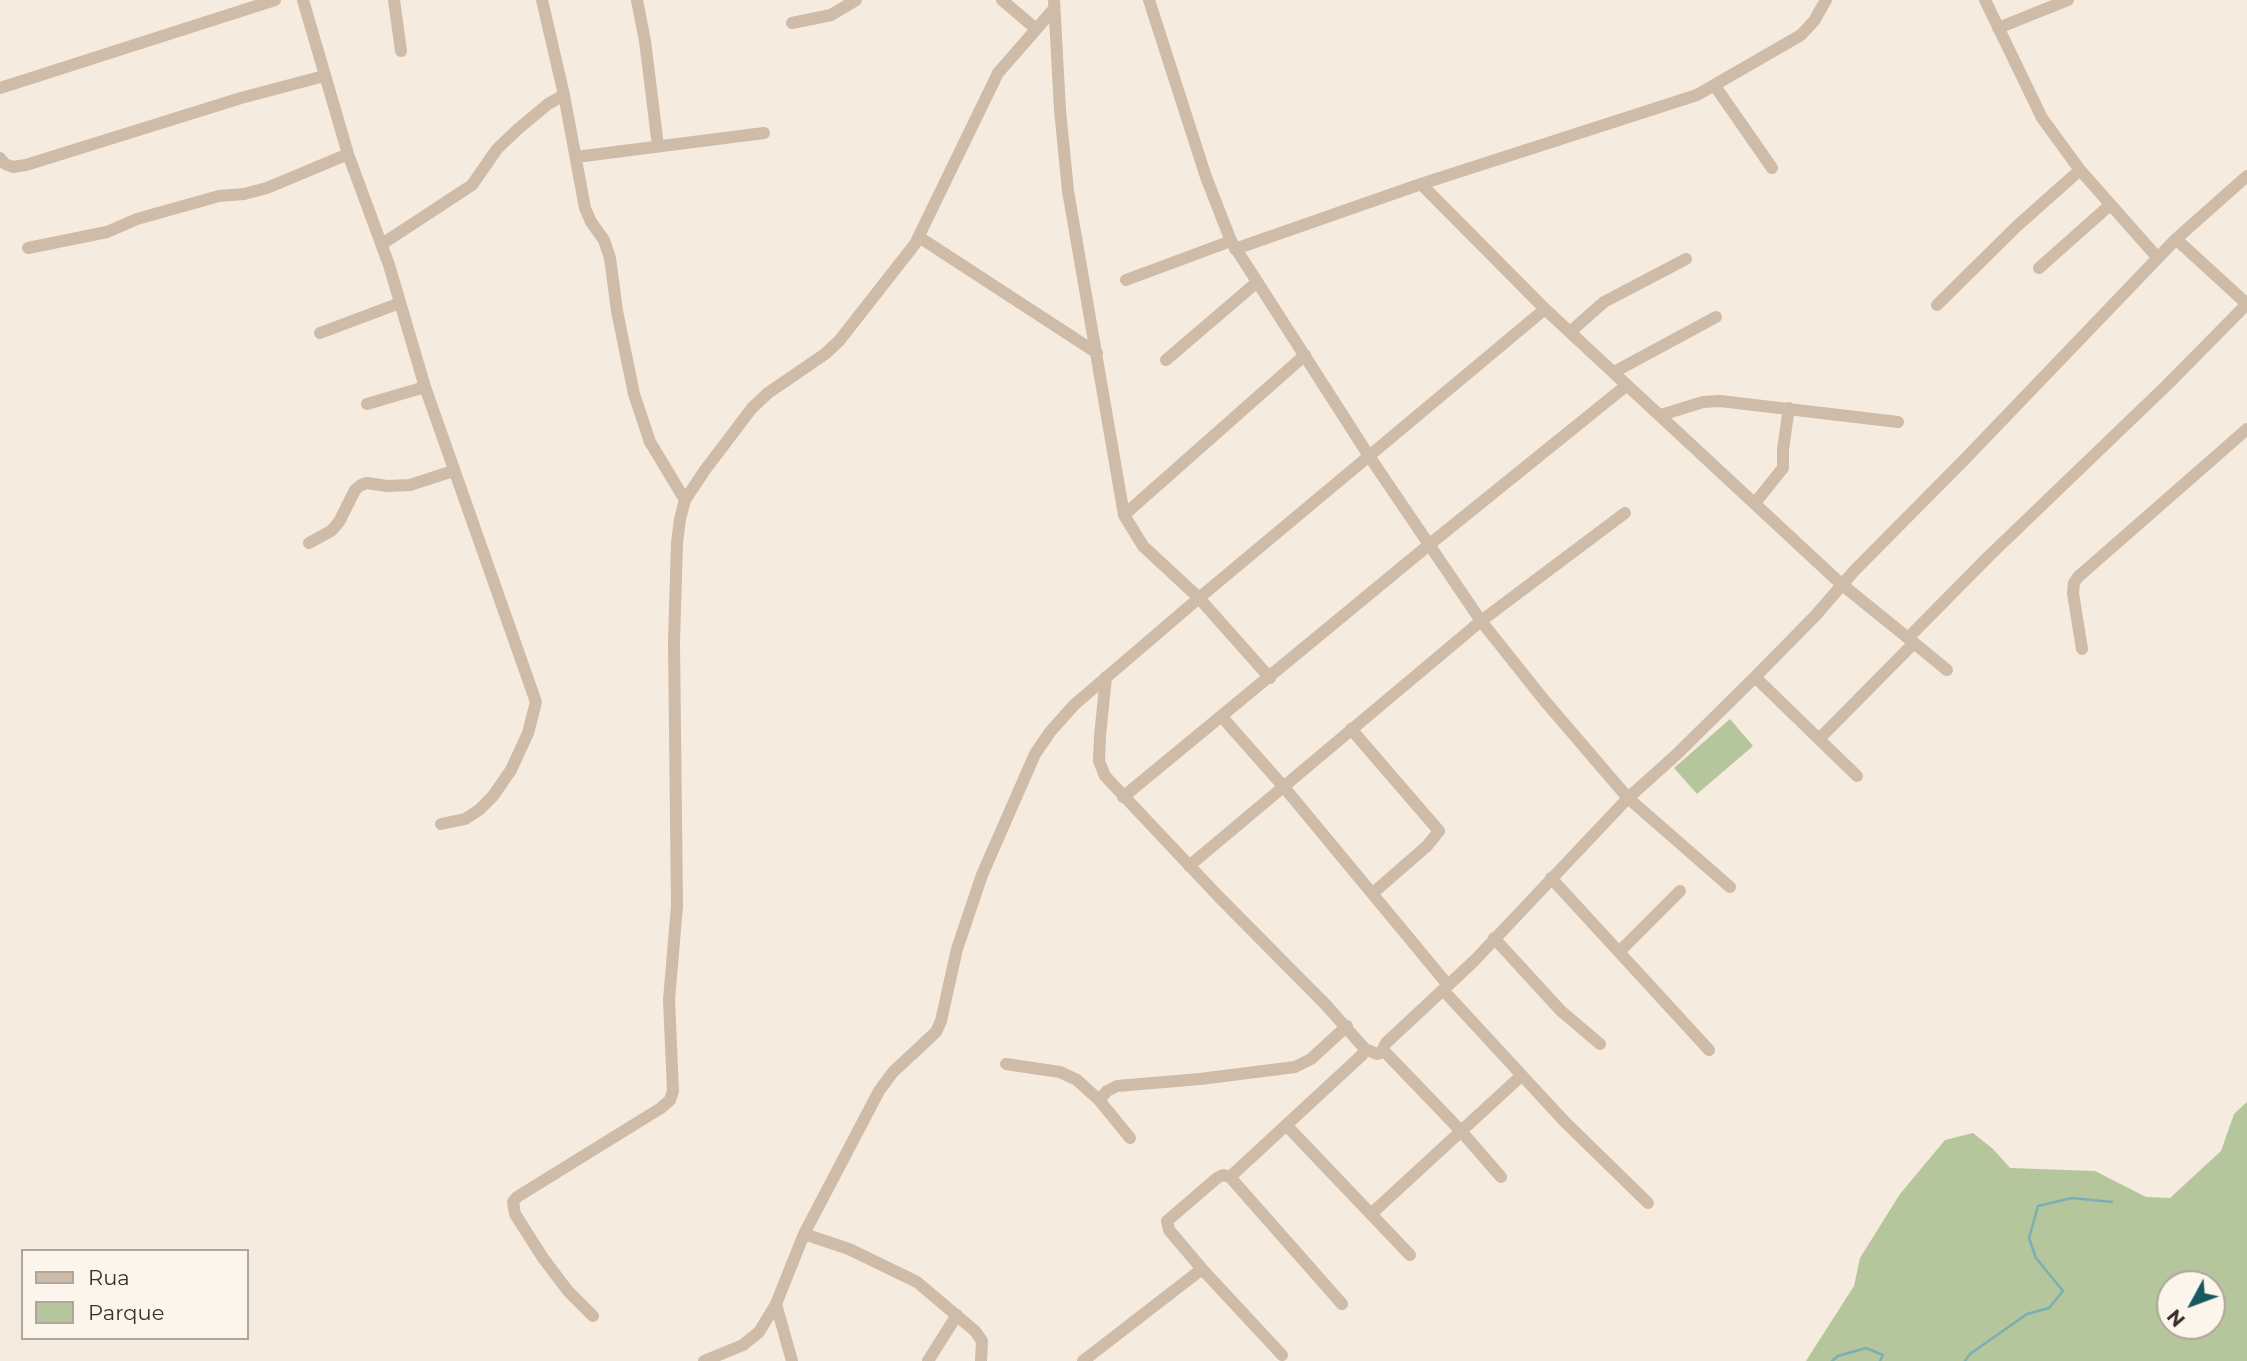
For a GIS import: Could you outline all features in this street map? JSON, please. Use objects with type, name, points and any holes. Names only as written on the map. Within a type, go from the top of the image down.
[{"type":"street","points":[[0,88],[275,0]]},
{"type":"street","points":[[303,0],[348,154],[370,219],[382,244],[425,387],[536,702],[528,733],[511,770],[493,796],[465,819],[441,824]]},
{"type":"street","points":[[394,0],[401,51]]},
{"type":"street","points":[[542,0],[564,95],[585,208],[604,240],[610,258],[617,311],[640,416],[659,459],[685,500]]},
{"type":"street","points":[[638,0],[658,146]]},
{"type":"street","points":[[792,23],[831,16],[856,0]]},
{"type":"street","points":[[1002,0],[1036,29]]},
{"type":"street","points":[[1149,0],[1206,177],[1233,245],[1369,456],[1481,621],[1544,700],[1628,797],[1730,887]]},
{"type":"street","points":[[1126,280],[1697,95],[1801,35],[1814,21],[1826,0]]},
{"type":"street","points":[[1985,0],[2042,118],[2080,170],[2157,257]]},
{"type":"street","points":[[1998,28],[2068,0]]},
{"type":"street","points":[[593,1316],[568,1291],[543,1258],[515,1214],[513,1202],[661,1108],[670,1100],[673,1091],[669,1000],[677,906],[674,642],[677,543],[685,500],[752,408],[768,393],[825,355],[839,341],[919,237],[989,89],[1006,62],[1054,5]]},
{"type":"street","points":[[1054,5],[1068,191],[1124,515],[1143,546],[1199,598],[1270,678]]},
{"type":"street","points":[[0,158],[13,167],[26,165],[241,98],[324,76]]},
{"type":"street","points":[[1715,86],[1772,168]]},
{"type":"street","points":[[382,244],[472,185],[497,149],[518,128],[564,95]]},
{"type":"street","points":[[576,157],[764,133]]},
{"type":"street","points":[[28,248],[107,232],[137,219],[219,196],[244,194],[267,188],[348,154]]},
{"type":"street","points":[[1937,305],[2017,226],[2080,170]]},
{"type":"street","points":[[1501,1177],[1385,1052],[1385,1043],[1445,988],[1628,797],[1676,755],[1755,677],[2157,257],[2247,176]]},
{"type":"street","points":[[1421,184],[1545,309],[1843,586],[1947,670]]},
{"type":"street","points":[[2039,268],[2110,205]]},
{"type":"street","points":[[919,237],[1097,353]]},
{"type":"street","points":[[1820,738],[1989,556],[2247,304],[2176,239]]},
{"type":"street","points":[[1570,332],[1604,302],[1686,259]]},
{"type":"street","points":[[1166,359],[1256,282]]},
{"type":"street","points":[[320,333],[400,303]]},
{"type":"street","points":[[704,1361],[753,1339],[759,1332],[776,1304],[804,1234],[886,1081],[936,1032],[957,949],[977,889],[1035,754],[1063,715],[1545,309]]},
{"type":"street","points":[[1614,372],[1716,317]]},
{"type":"street","points":[[1124,515],[1305,355]]},
{"type":"street","points":[[1124,797],[1627,385]]},
{"type":"street","points":[[367,404],[425,387]]},
{"type":"street","points":[[1661,415],[1711,401],[1898,422]]},
{"type":"street","points":[[1755,503],[1783,468],[1789,408]]},
{"type":"street","points":[[2082,649],[2073,593],[2078,577],[2247,429]]},
{"type":"street","points":[[310,543],[331,531],[339,522],[355,490],[361,485],[410,485],[453,471]]},
{"type":"street","points":[[1189,866],[1481,621],[1625,513]]},
{"type":"street","points":[[1106,677],[1100,736],[1100,761],[1105,776],[1189,866],[1347,1026],[1365,1049],[1377,1054],[1385,1052]]},
{"type":"street","points":[[1755,677],[1857,776]]},
{"type":"street","points":[[1222,717],[1373,894],[1445,988],[1521,1076],[1648,1203]]},
{"type":"street","points":[[1351,729],[1439,831],[1427,846],[1373,894]]},
{"type":"street","points":[[1551,878],[1709,1050]]},
{"type":"street","points":[[1619,952],[1680,891]]},
{"type":"street","points":[[1494,938],[1561,1011],[1600,1044]]},
{"type":"street","points":[[1099,1101],[1107,1091],[1118,1086],[1295,1067],[1311,1059],[1347,1026]]},
{"type":"street","points":[[1230,1177],[1362,1055],[1365,1049]]},
{"type":"street","points":[[1006,1065],[1060,1072],[1077,1080],[1099,1101],[1129,1138]]},
{"type":"street","points":[[1371,1214],[1521,1076]]},
{"type":"street","points":[[1286,1125],[1410,1255]]},
{"type":"street","points":[[1282,1355],[1169,1230],[1167,1221],[1217,1178],[1223,1175],[1230,1177],[1342,1304]]},
{"type":"street","points":[[804,1234],[849,1249],[911,1278],[980,1336],[981,1361]]},
{"type":"street","points":[[1083,1361],[1202,1269]]},
{"type":"street","points":[[776,1304],[792,1361]]},
{"type":"street","points":[[928,1361],[957,1315]]},
{"type":"green space","points":[[1730,719],[1753,746],[1697,794],[1674,768]]},
{"type":"green space","points":[[2247,1102],[2247,1361],[1806,1361],[1854,1286],[1860,1258],[1900,1194],[1945,1140],[1973,1133],[1993,1149],[2010,1168],[2095,1171],[2146,1197],[2170,1198],[2221,1151],[2234,1114]]},
{"type":"waterway","points":[[1965,1361],[1970,1354],[2027,1314],[2049,1308],[2063,1291],[2036,1258],[2029,1238],[2038,1206],[2072,1198],[2112,1202]]},
{"type":"waterway","points":[[1832,1361],[1838,1356],[1866,1348],[1883,1355],[1880,1361]]}]
